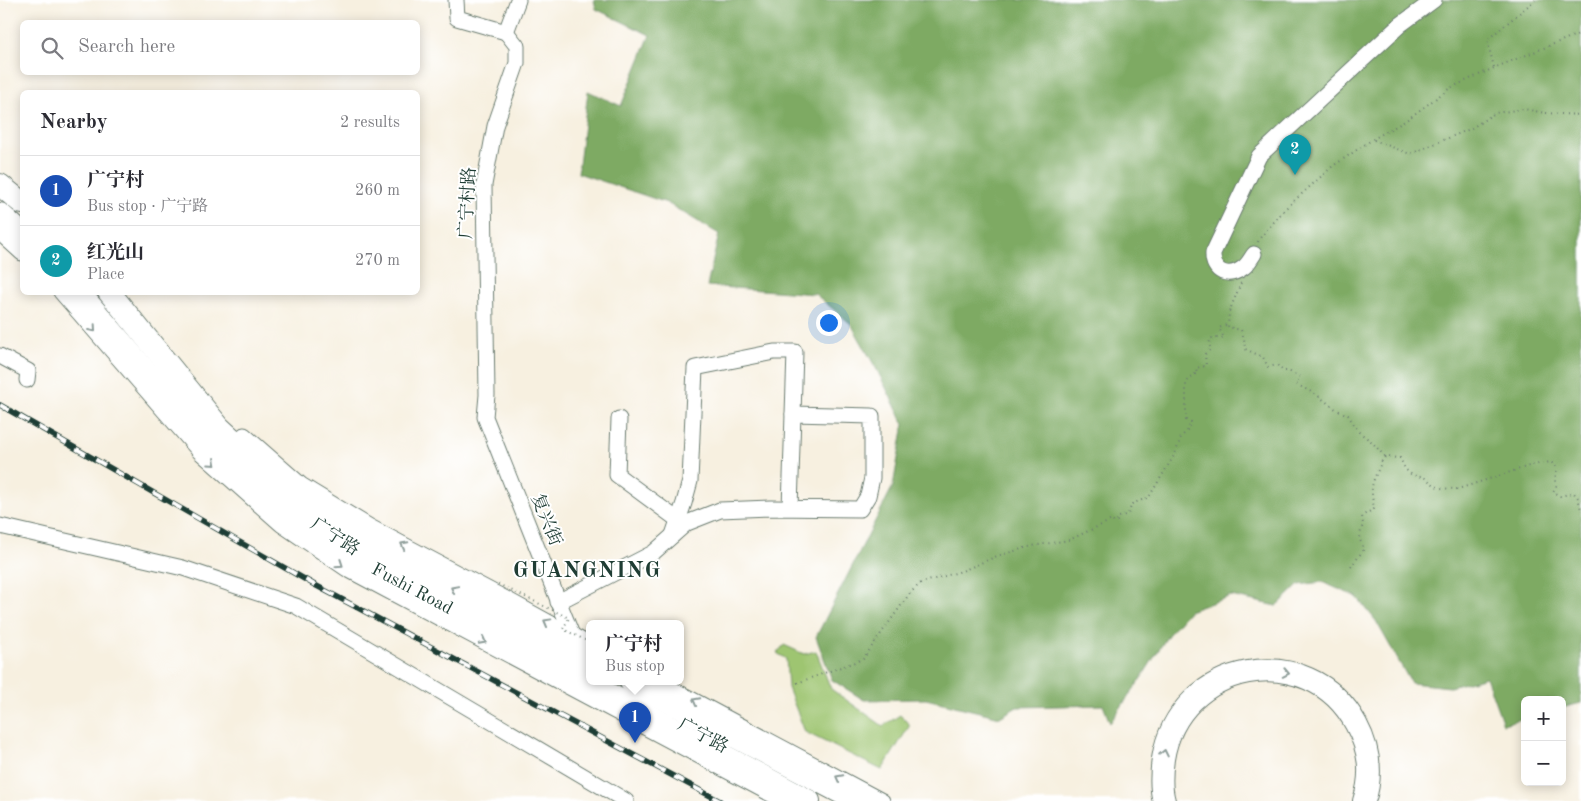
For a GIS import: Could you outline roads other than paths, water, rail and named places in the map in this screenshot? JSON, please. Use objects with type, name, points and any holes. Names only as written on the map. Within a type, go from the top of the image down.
[{"type":"highway","points":[[0,185],[20,201]]},
{"type":"highway","points":[[0,214],[20,232]]},
{"type":"highway","name":"Fushi Road","points":[[82,295],[206,442],[288,514],[356,559],[586,682]]},
{"type":"highway","name":"Fushi Road","points":[[110,295],[219,427],[295,497],[365,543],[584,645]]},
{"type":"highway","points":[[1164,801],[1161,769],[1169,734],[1178,716],[1197,696],[1220,681],[1238,674],[1263,670],[1283,671],[1305,677],[1334,695],[1348,709],[1360,731],[1370,759],[1369,781],[1364,801]]},
{"type":"highway","name":"Fushi Road","points":[[592,685],[809,801]]},
{"type":"highway","points":[[637,685],[857,801]]},
{"type":"street","points":[[456,0],[457,18],[506,32],[518,0]]},
{"type":"street","points":[[1254,254],[1244,267],[1235,272],[1226,273],[1217,268],[1213,261],[1213,253],[1259,156],[1400,25],[1434,0]]},
{"type":"street","name":"广宁村路","points":[[484,417],[486,395],[484,186],[495,126],[517,63],[517,46],[506,32]]},
{"type":"street","points":[[0,174],[20,189]]},
{"type":"street","points":[[0,233],[20,251]]},
{"type":"street","name":"广宁路","points":[[64,295],[200,452],[281,524],[347,569],[784,801]]},
{"type":"street","name":"广宁路","points":[[124,295],[224,418],[301,485],[370,527],[506,598],[584,645]]},
{"type":"street","points":[[672,535],[690,481],[695,368],[774,352],[795,352],[790,508]]},
{"type":"street","points":[[0,356],[28,371],[27,380]]},
{"type":"street","points":[[558,602],[653,553],[687,523],[720,510],[860,509],[868,496],[872,478],[872,416],[793,414]]},
{"type":"street","name":"复兴街","points":[[484,417],[558,602],[584,645]]},
{"type":"street","points":[[619,419],[616,475],[678,520]]},
{"type":"street","points":[[0,526],[183,568],[296,606],[626,801]]},
{"type":"street","name":"广宁路","points":[[665,685],[882,801]]},
{"type":"railway","points":[[0,405],[313,584],[720,801]]},
{"type":"place","name":"红光山","points":[[1295,175]]},
{"type":"place","name":"广宁村","points":[[635,743]]},
{"type":"district","name":"GUANGNING","points":[[587,571]]}]
